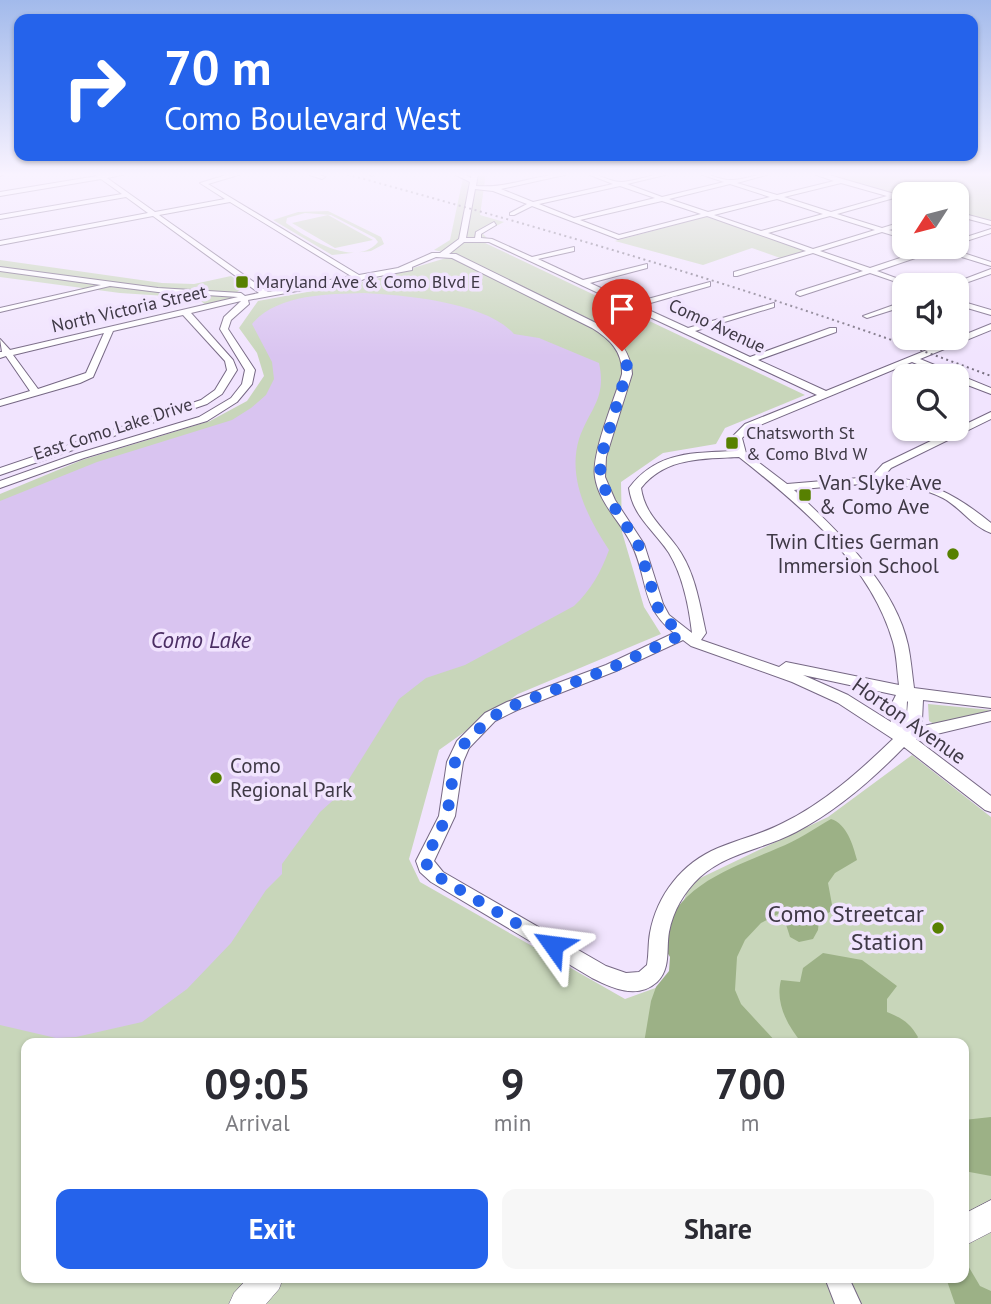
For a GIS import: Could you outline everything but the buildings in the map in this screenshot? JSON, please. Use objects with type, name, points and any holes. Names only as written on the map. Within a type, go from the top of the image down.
[{"type":"main road","points":[[969,1228],[991,1215]]},
{"type":"main road","points":[[246,1304],[264,1283]]},
{"type":"street","points":[[0,243],[49,234]]},
{"type":"street","points":[[183,234],[266,294]]},
{"type":"street","points":[[285,234],[359,279]]},
{"type":"street","points":[[428,262],[462,240],[463,234]]},
{"type":"street","points":[[478,234],[478,239]]},
{"type":"street","points":[[609,234],[618,237],[631,234]]},
{"type":"street","points":[[762,234],[892,279]]},
{"type":"street","points":[[737,274],[869,234]]},
{"type":"street","name":"Como Avenue","points":[[462,240],[490,240],[826,396]]},
{"type":"street","points":[[531,259],[571,249]]},
{"type":"street","points":[[440,255],[485,271]]},
{"type":"street","points":[[401,269],[440,255],[461,258],[595,326],[609,335],[622,351],[627,362],[626,374],[601,457],[600,477],[609,499],[638,544],[659,611],[686,638]]},
{"type":"street","points":[[970,257],[991,264]]},
{"type":"street","points":[[800,294],[904,259]]},
{"type":"street","points":[[401,269],[444,260],[460,262]]},
{"type":"street","points":[[582,283],[644,266]]},
{"type":"street","name":"North Victoria Street","points":[[4,354],[185,312],[240,296],[359,279],[401,269]]},
{"type":"street","points":[[3,271],[178,292],[240,296],[247,289],[248,281]]},
{"type":"street","points":[[969,279],[991,271]]},
{"type":"street","points":[[0,310],[110,284]]},
{"type":"street","points":[[632,306],[707,284]]},
{"type":"street","name":"East Como Lake Drive","points":[[0,485],[80,456],[203,419],[234,400],[247,384],[250,370],[246,360],[225,333],[224,326],[227,319],[246,302],[240,296]]},
{"type":"street","points":[[688,331],[771,304]]},
{"type":"street","points":[[969,306],[991,313]]},
{"type":"street","points":[[867,316],[892,307]]},
{"type":"street","points":[[0,472],[178,412],[204,402],[219,391],[232,370],[229,360],[185,312]]},
{"type":"street","points":[[741,454],[676,459],[649,471],[635,488],[635,500],[675,554],[689,584],[699,633],[512,706],[490,718],[463,745],[455,762],[447,816],[425,860],[430,872],[599,972],[627,982],[640,982],[654,972],[658,963],[658,939],[667,907],[694,870],[722,854],[776,834],[834,803],[872,770],[914,722],[916,701],[907,691],[901,643],[877,589],[850,554],[785,488],[741,454],[737,438],[749,426],[991,327]]},
{"type":"street","points":[[0,403],[77,382],[89,375],[110,328]]},
{"type":"street","points":[[750,360],[833,330]]},
{"type":"street","points":[[0,342],[4,354],[36,393]]},
{"type":"street","points":[[914,360],[924,364]]},
{"type":"street","points":[[969,382],[991,391]]},
{"type":"street","points":[[876,478],[887,466],[991,415]]},
{"type":"street","points":[[785,488],[833,485],[876,478],[936,490],[963,506],[991,529]]},
{"type":"street","name":"Horton Avenue","points":[[686,638],[823,689],[862,710],[991,805]]},
{"type":"street","points":[[748,662],[805,670],[938,700],[991,704]]},
{"type":"street","points":[[902,737],[991,716]]},
{"type":"street","points":[[839,1283],[848,1304]]},
{"type":"green space","points":[[296,234],[303,234],[331,248],[356,253],[332,255]]},
{"type":"green space","points":[[311,234],[362,234],[373,240],[335,248]]},
{"type":"green space","points":[[367,234],[381,237],[384,244],[371,251],[357,252],[368,250],[378,242]]},
{"type":"green space","name":"Como Regional Park","points":[[451,234],[483,234],[487,238],[483,242],[805,395],[725,428],[716,444],[663,453],[621,482],[622,532],[644,607],[661,634],[518,694],[439,750],[409,859],[420,882],[625,999],[672,982],[675,926],[690,883],[828,817],[912,755],[991,817],[991,1304],[0,1304],[0,494],[82,460],[210,421],[247,401],[264,376],[257,353],[239,328],[258,301],[373,280],[456,255],[434,250],[450,240]]},
{"type":"green space","points":[[642,234],[759,234],[808,251],[783,259],[752,248],[703,265],[615,241]]},
{"type":"green space","points":[[0,260],[162,283],[194,284],[231,276],[246,286],[231,296],[232,298],[206,305],[197,298],[120,293],[0,277]]},
{"type":"green space","points":[[928,704],[991,710],[936,725],[929,721]]},
{"type":"green space","points":[[831,819],[845,830],[857,860],[835,873],[828,883],[833,910],[819,919],[818,930],[813,939],[799,942],[790,937],[782,912],[761,923],[745,940],[737,957],[735,990],[741,1004],[772,1038],[645,1038],[656,987],[669,971],[670,957],[661,942],[668,922],[678,906],[692,893],[724,872],[791,842]]},
{"type":"green space","points":[[823,953],[862,960],[897,986],[887,999],[887,1012],[901,1019],[918,1037],[798,1038],[784,1013],[780,989],[781,980],[800,982],[803,968]]},
{"type":"green space","points":[[991,1117],[991,1176],[969,1172],[969,1119]]},
{"type":"green space","points":[[969,1267],[980,1286],[991,1291],[991,1304],[955,1304],[948,1283],[969,1283]]},
{"type":"water","name":"Como Lake","points":[[364,293],[422,298],[465,307],[501,323],[514,334],[539,338],[599,363],[601,386],[579,439],[576,469],[587,511],[609,550],[599,573],[586,594],[574,606],[465,665],[426,678],[399,699],[339,795],[320,812],[282,864],[282,874],[266,890],[231,943],[187,989],[142,1022],[76,1037],[56,1038],[0,1025],[0,501],[97,462],[232,420],[266,395],[274,379],[272,362],[252,324],[263,314],[289,301],[319,295]]},
{"type":"railway","points":[[556,234],[750,292],[991,376]]},
{"type":"place","name":"Maryland Ave & Como Blvd E","points":[[242,282]]},
{"type":"place","name":"Chatsworth St & Como Blvd W","points":[[732,443]]},
{"type":"place","name":"Van Slyke Ave & Como Ave","points":[[805,495]]},
{"type":"place","name":"Twin CIties German Immersion School","points":[[953,554]]},
{"type":"place","name":"Como Regional Park","points":[[216,778]]},
{"type":"place","name":"Como Streetcar Station","points":[[938,928]]},
{"type":"route","points":[[553,945],[430,872],[425,860],[440,835],[447,816],[455,762],[463,745],[474,732],[490,718],[512,706],[584,680],[681,635],[659,611],[638,544],[604,491],[600,477],[601,457],[626,374],[627,362],[622,351]]}]
